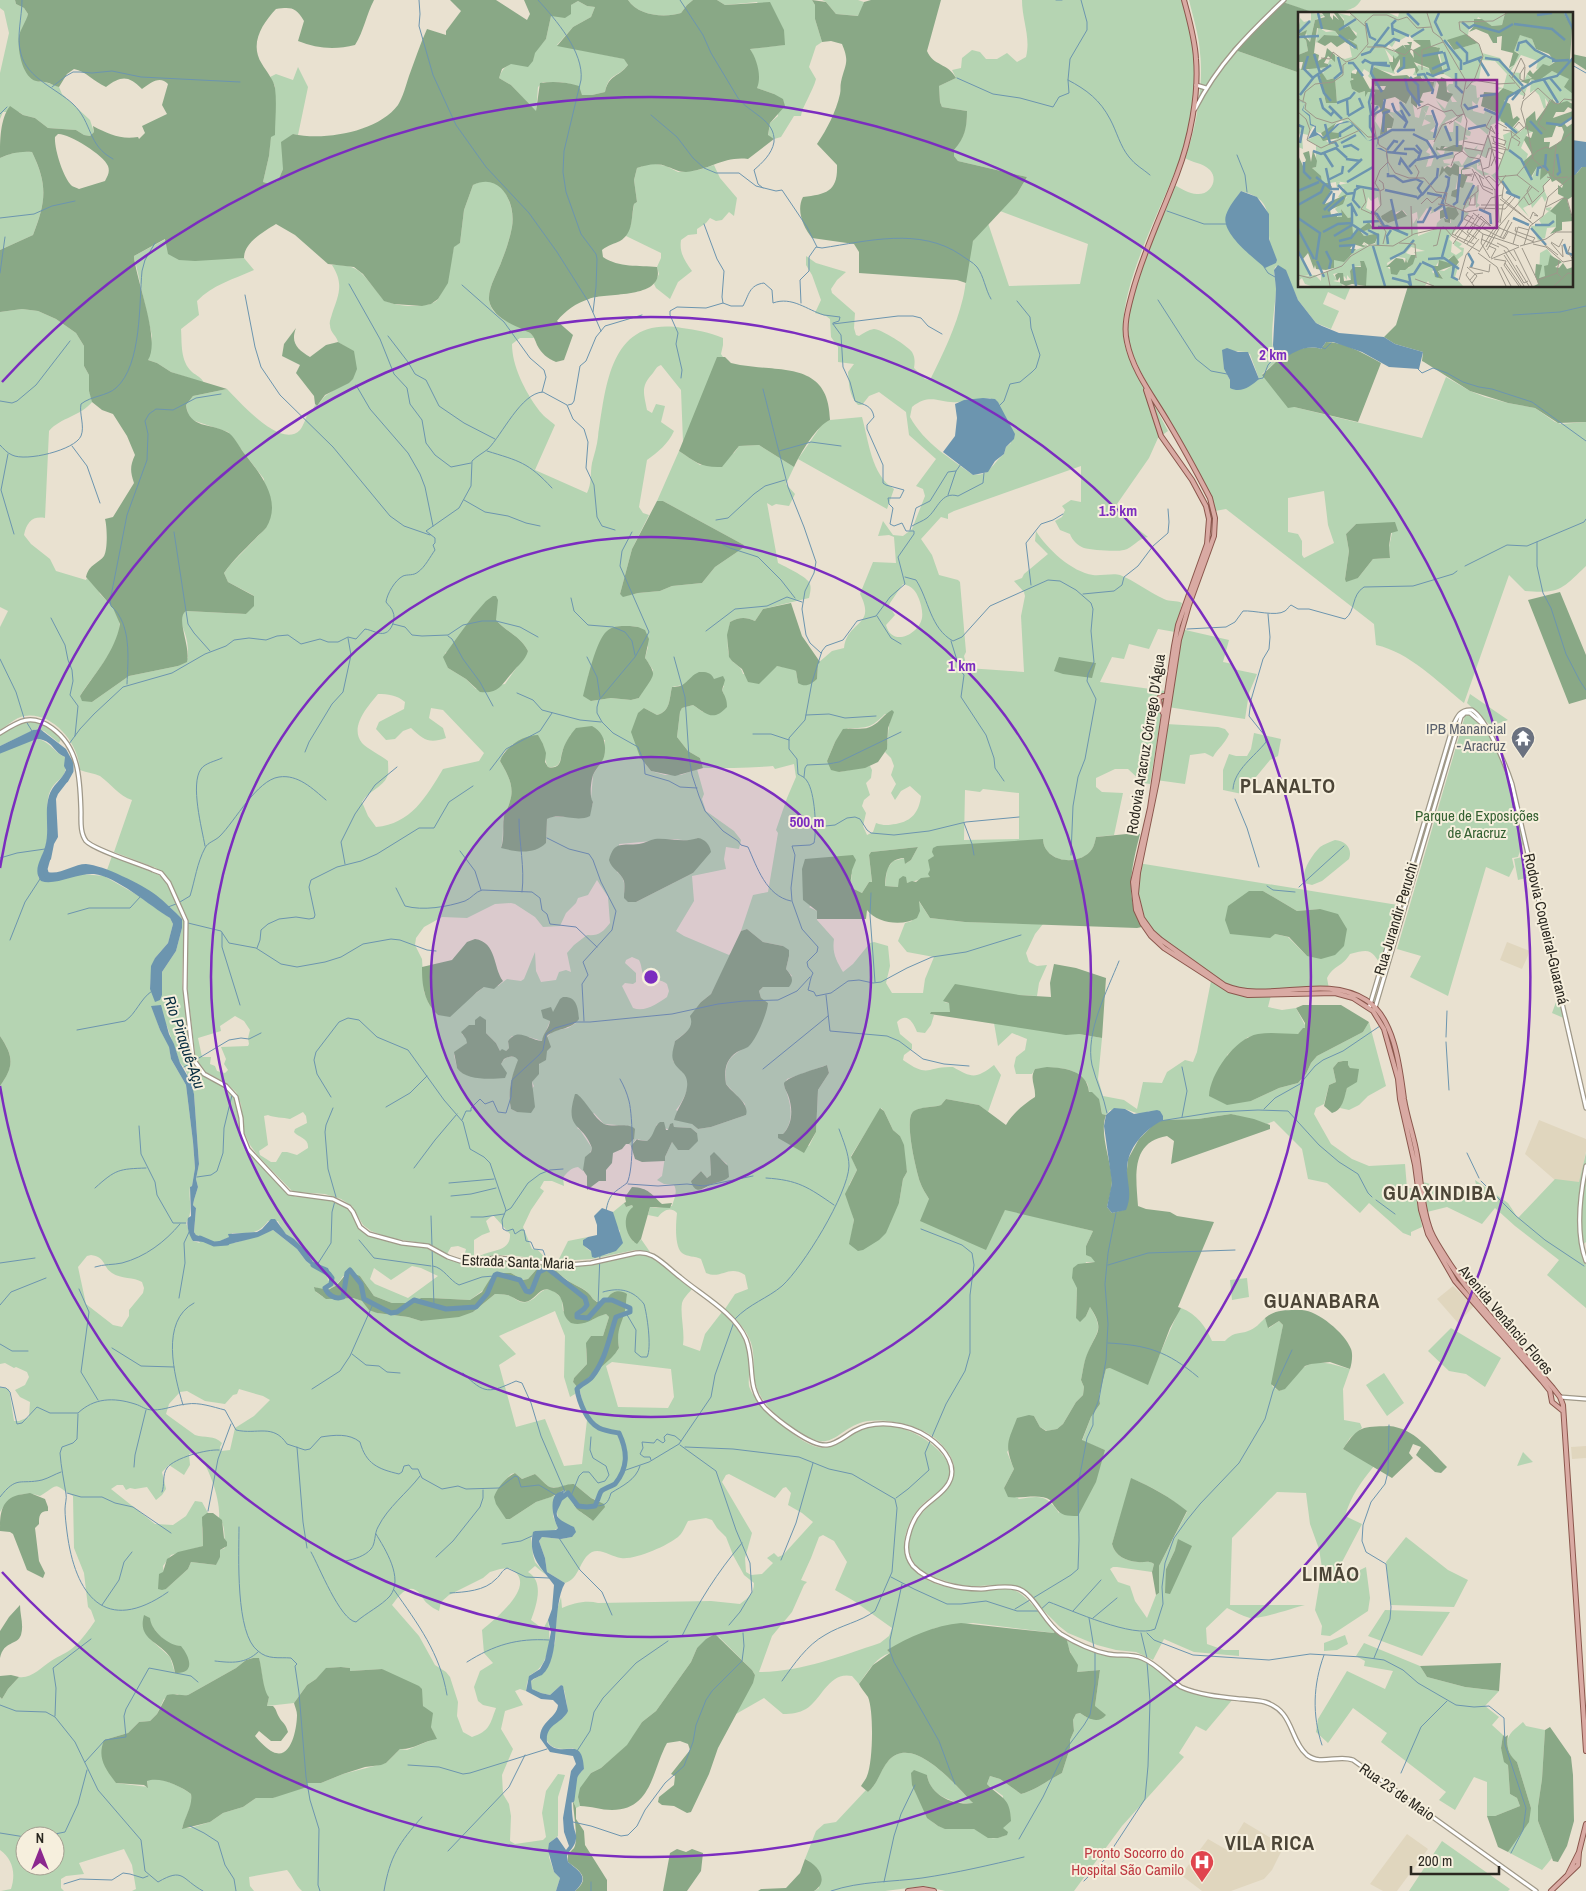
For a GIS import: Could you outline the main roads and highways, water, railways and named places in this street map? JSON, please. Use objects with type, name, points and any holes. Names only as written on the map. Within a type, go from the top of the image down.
[{"type":"main road","name":"Rodovia Aracruz Córrego D'Água","points":[[1184,0],[1195,49],[1196,85],[1187,145],[1178,174],[1140,264],[1126,318],[1127,342],[1145,387],[1161,436],[1186,468],[1202,497],[1207,510],[1209,525],[1207,544],[1178,625],[1158,781],[1137,882],[1137,900],[1145,923],[1161,940],[1229,987],[1249,991],[1334,990],[1356,995],[1374,1009]]},
{"type":"main road","name":"Rodovia Aracruz Córrego D'Água","points":[[1145,387],[1178,439],[1214,509],[1213,542],[1180,632],[1168,696]]},
{"type":"main road","points":[[1159,426],[1162,423],[1168,422]]},
{"type":"main road","points":[[1169,447],[1175,445],[1178,439]]},
{"type":"main road","name":"Rodovia Aracruz Córrego D'Água","points":[[1168,696],[1161,696],[1159,700],[1163,713],[1149,814],[1133,882],[1136,910],[1146,930],[1164,948],[1229,990],[1248,995],[1335,993],[1370,1005]]},
{"type":"main road","name":"Avenida Venâncio Flores","points":[[1374,1009],[1389,1030],[1417,1152],[1424,1208],[1432,1235],[1460,1280],[1560,1398],[1563,1410],[1586,1751]]},
{"type":"main road","name":"Avenida Venâncio Flores","points":[[1374,1009],[1384,1029],[1398,1079],[1400,1099],[1415,1165],[1422,1216],[1428,1234],[1455,1281],[1550,1391],[1553,1404]]},
{"type":"main road","points":[[1551,1398],[1554,1395],[1560,1398],[1558,1404],[1553,1404]]},
{"type":"main road","points":[[1553,1404],[1563,1410]]},
{"type":"main road","points":[[1551,1891],[1576,1863],[1586,1824]]},
{"type":"main road","points":[[908,1891],[924,1889],[934,1891]]},
{"type":"water","points":[[1574,140],[1586,142],[1586,167],[1582,167],[1575,175]]},
{"type":"water","points":[[1241,191],[1257,197],[1269,214],[1269,239],[1277,260],[1276,263],[1265,268],[1239,244],[1225,222],[1229,208]]},
{"type":"water","points":[[1278,265],[1286,270],[1298,300],[1316,323],[1339,333],[1384,337],[1395,344],[1423,352],[1419,369],[1389,367],[1362,352],[1333,342],[1326,342],[1321,349],[1305,348],[1282,360],[1275,358],[1273,345],[1276,289],[1274,270]]},
{"type":"water","points":[[1227,348],[1238,352],[1248,352],[1259,379],[1249,387],[1242,390],[1230,388],[1230,380],[1224,369],[1222,350]]},
{"type":"water","points":[[995,399],[998,402],[1015,434],[1014,439],[1006,447],[1004,454],[995,461],[988,472],[973,475],[943,452],[955,436],[957,418],[955,404],[964,400]]},
{"type":"water","points":[[40,729],[66,749],[73,762],[69,769],[68,781],[56,799],[58,837],[54,844],[51,859],[44,868],[45,871],[55,872],[86,864],[102,868],[133,881],[150,891],[182,919],[182,928],[176,951],[162,972],[162,995],[160,1000],[155,1002],[150,989],[151,966],[155,958],[168,943],[173,924],[170,918],[122,886],[103,876],[87,874],[53,882],[41,881],[38,877],[38,868],[47,835],[49,796],[66,770],[64,766],[65,757],[58,753],[50,744],[38,739],[25,740],[0,750],[0,746],[33,730]]},
{"type":"water","points":[[161,1005],[169,1034],[180,1063],[191,1082],[194,1094],[199,1164],[196,1179],[198,1187],[193,1205],[196,1208],[194,1232],[196,1235],[204,1238],[205,1242],[193,1241],[189,1233],[187,1221],[191,1216],[190,1187],[192,1186],[195,1168],[186,1085],[171,1059],[169,1047],[151,1006]]},
{"type":"water","points":[[1114,1108],[1125,1109],[1134,1114],[1157,1110],[1163,1116],[1163,1120],[1149,1129],[1133,1148],[1127,1164],[1128,1205],[1126,1210],[1112,1213],[1107,1207],[1112,1183],[1104,1126],[1106,1115]]},
{"type":"water","points":[[602,1208],[613,1212],[623,1243],[616,1251],[595,1258],[592,1257],[591,1251],[583,1245],[583,1240],[597,1235],[597,1225],[594,1216]]},
{"type":"water","points":[[271,1219],[275,1219],[286,1234],[306,1251],[313,1262],[328,1268],[332,1276],[330,1284],[327,1272],[315,1268],[306,1261],[297,1249],[273,1230],[258,1237],[226,1245],[217,1242],[229,1237],[228,1234],[257,1232]]},
{"type":"water","points":[[564,1490],[557,1515],[559,1519],[574,1527],[576,1532],[572,1537],[561,1539],[542,1537],[539,1541],[545,1558],[547,1572],[565,1583],[558,1605],[552,1657],[542,1675],[531,1681],[532,1689],[550,1695],[561,1685],[563,1686],[568,1711],[551,1728],[547,1736],[547,1742],[559,1749],[575,1749],[582,1758],[584,1769],[575,1781],[572,1796],[572,1812],[576,1838],[575,1844],[567,1856],[568,1862],[583,1878],[575,1891],[556,1891],[560,1878],[554,1872],[548,1850],[549,1843],[557,1837],[566,1850],[569,1846],[564,1832],[563,1818],[571,1771],[576,1764],[573,1756],[550,1752],[540,1738],[545,1724],[555,1713],[558,1705],[553,1700],[541,1699],[526,1691],[529,1676],[540,1669],[545,1660],[551,1632],[548,1620],[552,1609],[554,1585],[536,1561],[532,1549],[533,1532],[556,1530],[558,1528],[554,1516],[553,1502],[556,1494]]},
{"type":"waterway","points":[[22,0],[19,41],[24,62],[29,70],[73,104],[84,119],[99,147],[113,159]]},
{"type":"waterway","points":[[419,0],[419,26],[433,75],[456,125],[486,167],[529,213],[557,252],[588,301],[601,331]]},
{"type":"waterway","points":[[538,0],[567,37],[578,58],[581,69],[581,80],[564,151],[563,172],[566,192],[581,234],[596,254],[596,287],[593,312]]},
{"type":"waterway","points":[[680,0],[703,35],[711,53],[738,98],[771,128],[773,146],[766,158],[754,170],[758,184],[763,188]]},
{"type":"waterway","points":[[1056,0],[1062,0]]},
{"type":"waterway","points":[[957,78],[993,94],[1020,98],[1053,107],[1059,97],[1069,93],[1070,59],[1087,30],[1087,22],[1081,0]]},
{"type":"waterway","points":[[1574,66],[1586,73]]},
{"type":"waterway","points":[[52,87],[73,72],[112,71],[141,77],[240,82]]},
{"type":"waterway","points":[[1068,80],[1097,101],[1110,119],[1126,153],[1150,175]]},
{"type":"waterway","points":[[0,114],[7,107]]},
{"type":"waterway","points":[[651,115],[677,137],[693,158],[704,168],[716,173],[739,173],[756,186],[776,191],[782,190],[807,227],[817,247]]},
{"type":"waterway","points":[[1237,155],[1245,175],[1247,192]]},
{"type":"waterway","points":[[0,218],[34,214],[52,206],[75,201]]},
{"type":"waterway","points":[[1167,211],[1204,224],[1226,224]]},
{"type":"waterway","points":[[704,224],[717,259],[724,271],[723,303]]},
{"type":"waterway","points":[[0,273],[5,237]]},
{"type":"waterway","points":[[801,303],[800,280],[809,271],[809,257],[816,247],[822,248],[893,238],[928,241],[945,246],[961,255],[977,267],[991,299]]},
{"type":"waterway","points":[[0,445],[12,455],[19,457],[38,456],[70,446],[81,436],[81,404],[116,388],[131,365],[138,333],[142,271],[145,260],[155,243]]},
{"type":"waterway","points":[[1264,267],[1268,273],[1275,277]]},
{"type":"waterway","points":[[681,378],[682,370],[676,344],[678,333],[670,315],[670,311],[677,307],[706,308],[723,303],[731,306],[743,306],[752,288],[764,283],[772,290],[773,303],[780,301],[793,302],[824,315],[840,317],[839,321],[833,323]]},
{"type":"waterway","points":[[349,284],[380,339],[394,374],[407,388],[410,404],[422,420],[426,443],[435,455],[451,467],[471,463]]},
{"type":"waterway","points":[[462,285],[504,322],[530,358],[544,370],[546,377],[542,392]]},
{"type":"waterway","points":[[245,295],[255,347],[261,367],[280,395],[333,447],[390,516],[404,526],[430,535]]},
{"type":"waterway","points":[[1158,300],[1196,359],[1211,371],[1227,374]]},
{"type":"waterway","points":[[999,406],[1004,401],[1010,384],[1020,382],[1032,372],[1036,368],[1040,355],[1031,328],[1030,317],[1017,301]]},
{"type":"waterway","points":[[1513,315],[1560,312],[1586,306]]},
{"type":"waterway","points":[[568,405],[574,401],[580,366],[586,361],[596,337],[605,326],[642,315]]},
{"type":"waterway","points":[[833,324],[913,316],[921,318],[928,326],[942,334]]},
{"type":"waterway","points":[[833,324],[841,335],[843,367],[850,382],[855,401],[867,406],[873,413],[874,417],[867,425],[867,429],[883,465],[883,483],[904,490],[900,498],[888,498],[889,504],[893,508],[890,524],[894,526],[902,523],[906,531],[914,531],[914,534],[898,557],[905,584],[890,597],[876,616],[857,621],[843,640],[826,646],[822,651],[812,682],[805,720],[789,738],[789,749],[797,759],[798,774],[805,778],[810,786],[815,811],[814,843],[792,846],[795,855],[791,888],[792,901],[802,929],[818,947],[817,952],[807,962],[808,967],[813,973],[808,990],[814,992],[816,996],[831,993],[848,981],[881,982],[932,957],[966,952],[1021,935]]},
{"type":"waterway","points":[[388,336],[415,374],[426,380],[439,406],[464,423],[495,439]]},
{"type":"waterway","points":[[0,401],[12,403],[17,401],[36,385],[70,341]]},
{"type":"waterway","points":[[1321,347],[1325,349],[1331,343]]},
{"type":"waterway","points":[[1258,379],[1263,378],[1268,365],[1276,356]]},
{"type":"waterway","points":[[1417,368],[1422,373],[1433,368],[1463,382],[1532,402],[1586,441]]},
{"type":"waterway","points":[[356,385],[370,409],[408,453],[420,474],[425,487],[433,526]]},
{"type":"waterway","points":[[763,389],[788,487],[816,562],[814,573],[805,591],[802,609],[806,635],[810,643],[821,653]]},
{"type":"waterway","points":[[69,744],[94,714],[123,687],[172,673],[205,654],[226,646],[234,640],[249,638],[266,640],[288,635],[301,644],[320,639],[328,642],[338,642],[348,637],[356,639],[365,629],[380,633],[387,632],[393,624],[394,618],[386,602],[392,588],[403,576],[414,574],[421,570],[435,550],[433,545],[435,538],[426,531],[459,508],[471,486],[472,461],[488,449],[520,407],[535,394],[543,392],[567,405],[573,419],[584,429],[588,442],[586,468],[594,485],[597,517],[602,526],[615,530]]},
{"type":"waterway","points":[[127,684],[128,653],[126,632],[118,613],[111,606],[110,601],[127,515],[147,460],[148,434],[145,421],[149,414],[156,409],[173,410],[196,398],[221,394]]},
{"type":"waterway","points":[[779,451],[811,442],[841,446]]},
{"type":"waterway","points":[[72,446],[87,466],[100,503]]},
{"type":"waterway","points":[[487,451],[522,464],[536,473],[552,488]]},
{"type":"waterway","points":[[8,454],[1,490],[14,534]]},
{"type":"waterway","points":[[948,495],[956,471],[961,464]]},
{"type":"waterway","points":[[910,530],[916,508],[930,501],[948,472],[956,471]]},
{"type":"waterway","points":[[912,526],[927,518],[944,498],[952,495],[958,496],[983,483],[984,473]]},
{"type":"waterway","points":[[716,520],[728,518],[765,486],[785,480]]},
{"type":"waterway","points":[[464,500],[485,512],[508,516],[540,526]]},
{"type":"waterway","points":[[1083,594],[1114,591],[1122,585],[1124,577],[1138,566],[1153,546],[1168,533],[1168,509]]},
{"type":"waterway","points":[[1031,585],[1026,543],[1041,524],[1063,514]]},
{"type":"waterway","points":[[1465,566],[1507,545],[1527,546],[1584,522],[1586,519]]},
{"type":"waterway","points":[[174,532],[188,624],[210,651]]},
{"type":"waterway","points":[[632,532],[622,551],[620,566],[649,632],[635,657],[599,700],[597,713],[602,722],[613,733],[638,747],[644,762],[645,774],[669,781],[680,787],[697,788]]},
{"type":"waterway","points":[[1537,542],[1537,566],[1543,593],[1551,608],[1566,654],[1586,690]]},
{"type":"waterway","points":[[722,544],[758,557],[781,580],[795,598]]},
{"type":"waterway","points":[[1187,629],[1226,627],[1235,622],[1243,611],[1281,613],[1291,605],[1298,609],[1309,609],[1345,619],[1351,612],[1357,594],[1364,587],[1413,586],[1453,574],[1457,571]]},
{"type":"waterway","points":[[905,577],[916,580],[939,629],[953,641],[962,637],[990,606],[1048,580],[1060,581],[1076,590],[1091,603],[1093,609],[1091,631],[1094,662],[1087,681],[1096,699],[1085,759],[1078,777],[1073,806],[1071,855]]},
{"type":"waterway","points":[[706,631],[735,609],[767,606],[787,597],[802,602]]},
{"type":"waterway","points":[[571,598],[574,611],[588,625],[613,627],[625,632],[632,641],[635,655]]},
{"type":"waterway","points":[[1233,789],[1234,782],[1241,769],[1266,742],[1265,736],[1249,716],[1251,700],[1263,659],[1269,649],[1268,614]]},
{"type":"waterway","points":[[877,616],[891,638],[901,644]]},
{"type":"waterway","points":[[51,618],[65,645],[72,670],[73,681],[70,695],[78,706],[75,736]]},
{"type":"waterway","points":[[393,624],[405,627],[412,635],[422,636],[448,635],[463,625],[482,621],[496,621],[520,627],[538,637]]},
{"type":"waterway","points":[[448,636],[452,639],[463,659],[480,682],[493,706]]},
{"type":"waterway","points":[[305,752],[332,704],[343,692],[351,655],[348,638]]},
{"type":"waterway","points":[[951,641],[960,670],[964,675],[961,697],[986,735],[994,758],[995,768],[1004,781]]},
{"type":"waterway","points":[[587,657],[597,677],[600,697]]},
{"type":"waterway","points":[[674,657],[685,697],[692,775],[705,811],[723,831],[741,845],[748,847],[759,872],[769,887],[782,898],[791,901]]},
{"type":"waterway","points":[[0,659],[16,692],[24,718],[32,731]]},
{"type":"waterway","points":[[517,693],[533,700],[542,710],[580,720],[601,722]]},
{"type":"waterway","points":[[490,770],[506,749],[540,731],[552,713]]},
{"type":"waterway","points":[[806,715],[829,714],[845,718],[876,716]]},
{"type":"waterway","points":[[804,777],[807,765],[839,762],[901,732]]},
{"type":"waterway","points":[[753,734],[771,734],[789,740]]},
{"type":"waterway","name":"Rio Piraquê-Açu","points":[[0,751],[35,737]]},
{"type":"waterway","points":[[205,846],[198,807],[198,776],[205,765],[222,758]]},
{"type":"waterway","name":"Rio Piraquê-Açu","points":[[66,780],[71,771],[71,762]]},
{"type":"waterway","points":[[345,864],[341,842],[355,814],[375,785],[397,767]]},
{"type":"waterway","points":[[180,902],[190,896],[206,846],[220,836],[263,785],[279,777],[293,778],[305,783],[326,800]]},
{"type":"waterway","points":[[257,948],[261,930],[268,924],[279,919],[296,917],[314,918],[309,887],[311,880],[337,867],[361,861],[377,854],[419,828],[434,828],[449,802],[473,786]]},
{"type":"waterway","points":[[1235,799],[1247,828],[1259,867]]},
{"type":"waterway","points":[[816,827],[835,825],[847,818],[855,817],[860,819],[871,833],[894,835],[929,831],[966,822],[1019,817]]},
{"type":"waterway","points":[[519,819],[523,874],[522,892]]},
{"type":"waterway","points":[[964,823],[974,855]]},
{"type":"waterway","points":[[547,838],[569,849],[589,854],[616,911],[612,930],[583,962],[588,975],[582,984],[584,1021]]},
{"type":"waterway","points":[[1299,887],[1344,846]]},
{"type":"waterway","points":[[0,858],[17,853],[45,849]]},
{"type":"waterway","points":[[460,851],[475,871],[481,890]]},
{"type":"waterway","name":"Rio Piraquê-Açu","points":[[47,876],[45,869],[48,858]]},
{"type":"waterway","points":[[10,940],[25,902],[40,879]]},
{"type":"waterway","points":[[1267,886],[1273,890],[1295,892]]},
{"type":"waterway","points":[[396,888],[405,906],[419,908],[443,907],[458,903],[467,900],[482,890],[532,892],[540,898],[542,910],[547,914],[550,924],[576,927],[597,947]]},
{"type":"waterway","points":[[871,893],[870,915],[875,982]]},
{"type":"waterway","points":[[68,914],[89,908],[130,908],[141,896]]},
{"type":"waterway","points":[[168,907],[176,904]]},
{"type":"waterway","points":[[188,923],[221,931],[229,943],[256,948],[281,964],[297,967],[325,962],[341,957],[363,944],[391,939],[436,951]]},
{"type":"waterway","points":[[222,933],[222,947],[240,1005]]},
{"type":"waterway","points":[[1107,1113],[1092,1065],[1092,1039],[1098,1012],[1119,961]]},
{"type":"waterway","points":[[462,1120],[466,1111],[471,1111],[471,1108],[480,1099],[485,1104],[493,1101],[498,1112],[506,1113],[511,1097],[512,1080],[539,1055],[543,1050],[546,1034],[555,1028],[576,1022],[672,1014],[718,1004],[778,1000],[797,991],[810,977]]},
{"type":"waterway","points":[[77,1030],[125,1021],[152,991]]},
{"type":"waterway","points":[[826,995],[830,1031],[887,1036],[899,1041],[923,1059],[944,1064],[969,1066]]},
{"type":"waterway","points":[[1446,1037],[1447,1011]]},
{"type":"waterway","points":[[763,1069],[828,1016]]},
{"type":"waterway","points":[[331,1097],[317,1074],[314,1060],[316,1052],[339,1022],[348,1018],[359,1020],[377,1037],[408,1050],[444,1100],[463,1122],[470,1149],[490,1163],[506,1210],[502,1220],[503,1229],[507,1231],[513,1229],[515,1234],[524,1230],[526,1241],[531,1242],[534,1249],[543,1250],[547,1261]]},
{"type":"waterway","points":[[1264,1109],[1275,1098],[1300,1084],[1315,1066],[1323,1060],[1343,1051],[1380,1026]]},
{"type":"waterway","points":[[184,1067],[229,1040],[249,1039],[261,1033]]},
{"type":"waterway","points":[[1446,1042],[1449,1090]]},
{"type":"waterway","points":[[1182,1067],[1187,1091],[1182,1117]]},
{"type":"waterway","points":[[386,1107],[410,1093],[427,1076]]},
{"type":"waterway","points":[[606,1211],[611,1197],[627,1183],[631,1167],[632,1131],[630,1109],[627,1095],[620,1079]]},
{"type":"waterway","points":[[197,1177],[211,1175],[217,1171],[223,1153],[224,1128],[232,1095]]},
{"type":"waterway","points":[[317,1265],[331,1243],[332,1212],[336,1197],[328,1169],[325,1132],[333,1108]]},
{"type":"waterway","points":[[1160,1121],[1216,1112],[1288,1111],[1319,1145],[1339,1162],[1358,1174],[1372,1197]]},
{"type":"waterway","points":[[414,1168],[457,1114]]},
{"type":"waterway","points":[[139,1126],[141,1154],[155,1182],[157,1195],[173,1223],[186,1223]]},
{"type":"waterway","points":[[623,1471],[649,1462],[679,1444],[711,1397],[715,1375],[735,1319],[746,1309],[782,1286],[791,1277],[812,1247],[833,1211],[847,1178],[849,1161],[839,1129]]},
{"type":"waterway","points":[[1467,1153],[1479,1178]]},
{"type":"waterway","points":[[95,1188],[118,1171],[146,1168]]},
{"type":"waterway","points":[[506,1211],[511,1208],[528,1183],[540,1174],[550,1170],[563,1169]]},
{"type":"waterway","points":[[628,1184],[658,1186],[687,1184],[704,1186],[753,1176]]},
{"type":"waterway","points":[[766,1178],[795,1183],[817,1193],[834,1205]]},
{"type":"waterway","points":[[449,1183],[494,1179]]},
{"type":"waterway","points":[[1481,1181],[1516,1216],[1545,1240],[1584,1266]]},
{"type":"waterway","points":[[451,1196],[471,1194],[496,1188]]},
{"type":"waterway","points":[[1376,1200],[1395,1214]]},
{"type":"waterway","points":[[1015,1609],[1078,1569],[1078,1485],[1087,1438],[1093,1425],[1093,1415],[1099,1399],[1106,1360],[1108,1324],[1105,1284],[1108,1253],[1116,1213]]},
{"type":"waterway","points":[[471,1217],[504,1214]]},
{"type":"waterway","points":[[431,1216],[434,1306]]},
{"type":"waterway","points":[[95,1267],[122,1263],[147,1253],[168,1237],[180,1224]]},
{"type":"waterway","points":[[896,1498],[929,1470],[925,1453],[946,1404],[965,1371],[970,1353],[970,1295],[974,1265],[972,1253],[962,1245],[921,1229]]},
{"type":"waterway","points":[[179,1298],[185,1263],[184,1243],[190,1230]]},
{"type":"waterway","name":"Rio Piraquê-Açu","points":[[200,1238],[214,1244],[227,1243]]},
{"type":"waterway","points":[[359,1240],[374,1258],[431,1266]]},
{"type":"waterway","points":[[1108,1265],[1148,1253],[1235,1250]]},
{"type":"waterway","points":[[598,1307],[600,1254]]},
{"type":"waterway","points":[[0,1263],[35,1258]]},
{"type":"waterway","name":"Rio Piraquê-Açu","points":[[313,1265],[329,1274],[332,1278],[331,1284],[325,1288],[332,1296],[337,1298],[343,1297],[347,1273],[350,1270],[361,1284],[364,1299],[391,1313],[397,1312],[414,1300],[446,1309],[476,1307],[487,1294],[497,1274],[520,1280],[526,1291],[530,1292],[539,1272],[547,1268],[585,1298],[587,1305],[577,1314],[577,1317],[588,1318],[604,1300],[612,1300],[630,1308],[630,1312],[616,1317],[601,1363],[592,1377],[577,1389],[582,1405],[591,1421],[601,1429],[619,1433],[625,1453],[622,1472],[615,1484],[601,1492],[595,1506],[578,1506],[568,1493],[560,1499]]},
{"type":"waterway","points":[[433,1266],[440,1269],[459,1285],[482,1277],[494,1276]]},
{"type":"waterway","points":[[0,1305],[11,1292],[46,1278]]},
{"type":"waterway","points":[[79,1289],[89,1312],[81,1372],[98,1400]]},
{"type":"waterway","points":[[603,1292],[626,1291],[640,1299],[644,1304],[649,1339],[647,1357],[641,1357],[635,1352],[636,1330],[626,1313]]},
{"type":"waterway","points":[[183,1405],[176,1379],[172,1350],[173,1335],[183,1311],[194,1303]]},
{"type":"waterway","points":[[312,1389],[340,1371],[350,1356],[373,1304]]},
{"type":"waterway","points":[[1108,1343],[1156,1351],[1176,1361],[1198,1377]]},
{"type":"waterway","points":[[0,1344],[12,1351],[28,1351]]},
{"type":"waterway","points":[[112,1348],[141,1366],[174,1367]]},
{"type":"waterway","points":[[891,1577],[947,1604],[986,1601],[1017,1611],[1039,1611],[1049,1602],[1118,1627],[1145,1631],[1155,1629],[1163,1604],[1162,1587],[1165,1563],[1174,1538],[1200,1504],[1239,1463],[1265,1419],[1273,1391],[1292,1350]]},
{"type":"waterway","points":[[352,1354],[366,1365],[379,1366],[387,1372],[400,1373]]},
{"type":"waterway","points":[[463,1373],[477,1385],[488,1390],[493,1390],[516,1381],[522,1383],[531,1403],[541,1436],[566,1494]]},
{"type":"waterway","points":[[0,1387],[6,1388],[10,1392],[17,1424],[22,1423],[37,1407],[50,1413],[78,1413],[91,1404],[104,1400],[119,1400],[153,1410],[178,1405],[201,1404],[225,1410],[236,1430],[270,1432],[282,1438],[287,1444],[305,1450],[310,1449],[321,1437],[336,1435],[351,1437],[360,1442],[369,1460],[379,1467],[399,1474],[404,1466],[409,1465],[412,1469],[418,1469],[422,1478],[442,1489],[458,1486],[466,1489],[499,1488],[515,1476],[518,1477],[521,1487],[539,1485],[556,1495]]},
{"type":"waterway","points":[[134,1467],[146,1410]]},
{"type":"waterway","points":[[78,1414],[77,1439],[73,1443],[62,1447],[60,1453],[66,1496],[67,1532],[77,1574],[86,1590],[97,1602],[110,1609],[127,1610],[146,1605],[168,1592]]},
{"type":"waterway","points":[[208,1511],[218,1459],[231,1424]]},
{"type":"waterway","points":[[1374,1658],[1390,1619],[1391,1607],[1386,1564],[1366,1552],[1362,1541],[1363,1525],[1371,1502],[1385,1484],[1388,1472],[1389,1425]]},
{"type":"waterway","points":[[651,1460],[650,1457],[644,1457],[640,1454],[643,1448],[642,1442],[654,1443],[657,1439],[663,1443],[665,1441],[664,1437],[667,1434],[675,1436],[681,1441]]},
{"type":"waterway","points":[[571,1496],[579,1476],[583,1472],[589,1472],[598,1483],[605,1481],[609,1475],[606,1466],[593,1458],[590,1450],[591,1437]]},
{"type":"waterway","points":[[680,1445],[716,1471],[736,1530],[750,1563],[752,1592],[740,1612],[729,1625]]},
{"type":"waterway","points":[[297,1447],[307,1548]]},
{"type":"waterway","points":[[685,1447],[733,1449],[799,1457],[829,1469],[852,1474],[895,1499],[897,1508],[892,1572],[875,1611],[818,1639],[801,1655],[782,1681]]},
{"type":"waterway","points":[[162,1492],[165,1474],[171,1464],[191,1455],[219,1450]]},
{"type":"waterway","points":[[781,1560],[796,1523],[813,1463]]},
{"type":"waterway","points":[[595,1506],[606,1503],[611,1493],[632,1479],[640,1466]]},
{"type":"waterway","points":[[0,1497],[15,1483],[42,1480],[61,1472]]},
{"type":"waterway","points":[[346,1561],[363,1555],[371,1549],[382,1520],[420,1476]]},
{"type":"waterway","points":[[436,1557],[453,1541],[480,1507],[483,1490]]},
{"type":"waterway","points":[[67,1493],[81,1497],[102,1497],[115,1503],[133,1507],[171,1533]]},
{"type":"waterway","points":[[239,1527],[240,1593],[245,1628],[251,1642],[262,1654],[274,1658],[291,1658],[297,1664],[295,1666],[306,1777],[310,1800],[319,1829],[318,1885],[320,1891]]},
{"type":"waterway","points":[[311,1552],[337,1603],[343,1612],[356,1622],[386,1600],[394,1589],[395,1581],[392,1564],[376,1534]]},
{"type":"waterway","points":[[502,1544],[521,1541],[532,1536]]},
{"type":"waterway","points":[[559,1538],[580,1570],[602,1592],[612,1615]]},
{"type":"waterway","points":[[682,1636],[709,1588],[724,1565],[742,1543]]},
{"type":"waterway","points":[[102,1605],[119,1580],[124,1562],[132,1552]]},
{"type":"waterway","points":[[450,1593],[474,1590],[486,1586],[498,1578],[503,1570],[507,1568],[526,1577],[549,1578]]},
{"type":"waterway","points":[[1073,1611],[1101,1580]]},
{"type":"waterway","points":[[902,1584],[890,1640],[890,1651],[894,1662],[939,1741],[955,1784]]},
{"type":"waterway","points":[[394,1590],[427,1640],[439,1666],[447,1695]]},
{"type":"waterway","points":[[1093,1618],[1117,1598]]},
{"type":"waterway","points":[[1089,1618],[1094,1648]]},
{"type":"waterway","points":[[573,1822],[621,1836],[628,1835],[637,1826],[645,1810],[665,1783],[684,1766],[693,1742],[696,1725],[706,1700],[712,1691],[742,1661],[743,1633]]},
{"type":"waterway","points":[[1141,1633],[1147,1658]]},
{"type":"waterway","points":[[1147,1633],[1154,1640],[1193,1655],[1269,1660],[1310,1654],[1384,1660],[1403,1670],[1418,1683],[1456,1705],[1489,1706],[1504,1718],[1505,1745],[1526,1808],[1523,1830],[1511,1853]]},
{"type":"waterway","points":[[55,1716],[56,1688],[53,1668],[91,1639]]},
{"type":"waterway","points":[[467,1662],[487,1651],[506,1644],[526,1640],[549,1640]]},
{"type":"waterway","points":[[577,1751],[590,1731],[594,1712],[603,1698],[636,1663],[668,1641]]},
{"type":"waterway","points":[[215,1661],[243,1661],[258,1652]]},
{"type":"waterway","points":[[1019,1839],[1043,1797],[1066,1749],[1090,1715],[1095,1684],[1095,1652]]},
{"type":"waterway","points":[[1322,1745],[1315,1711],[1315,1700],[1320,1666],[1324,1655]]},
{"type":"waterway","points":[[1084,1881],[1107,1857],[1145,1799],[1150,1701],[1147,1662]]},
{"type":"waterway","points":[[85,1762],[105,1740],[126,1737],[124,1716],[126,1709],[149,1668],[191,1676],[198,1682]]},
{"type":"waterway","points":[[1401,1773],[1421,1727],[1447,1701]]},
{"type":"waterway","points":[[0,1705],[16,1711],[46,1712],[55,1717],[75,1742],[98,1790],[141,1840],[145,1871],[158,1882],[173,1875],[182,1876],[203,1891]]},
{"type":"waterway","points":[[408,1765],[439,1767],[463,1774],[547,1749]]},
{"type":"waterway","points":[[448,1851],[509,1787],[525,1755]]},
{"type":"waterway","points":[[65,1832],[78,1804],[87,1770]]},
{"type":"waterway","name":"Rio Piraquê-Açu","points":[[572,1800],[575,1776]]},
{"type":"waterway","points":[[884,1882],[901,1814],[915,1785]]},
{"type":"waterway","points":[[384,1891],[389,1868],[401,1843],[422,1817]]},
{"type":"waterway","points":[[190,1826],[218,1842],[225,1865],[234,1879],[236,1891]]},
{"type":"waterway","points":[[0,1833],[15,1835]]},
{"type":"waterway","points":[[831,1891],[865,1884],[935,1876],[1024,1857]]},
{"type":"waterway","points":[[64,1884],[80,1879],[112,1880],[123,1873],[143,1878],[148,1876]]},
{"type":"waterway","points":[[591,1882],[591,1891]]},
{"type":"place","name":"IPB Manancial - Aracruz","points":[[1523,759]]},
{"type":"place","name":"Pronto Socorro do Hospital São Camilo","points":[[1202,1883]]},
{"type":"district","name":"PLANALTO","points":[[1288,786]]},
{"type":"district","name":"GUAXINDIBA","points":[[1440,1193]]},
{"type":"district","name":"GUANABARA","points":[[1322,1301]]},
{"type":"district","name":"LIMÃO","points":[[1331,1574]]},
{"type":"district","name":"VILA RICA","points":[[1270,1843]]},
{"type":"park label","name":"Parque de Exposições de Aracruz","points":[[1477,824]]}]
